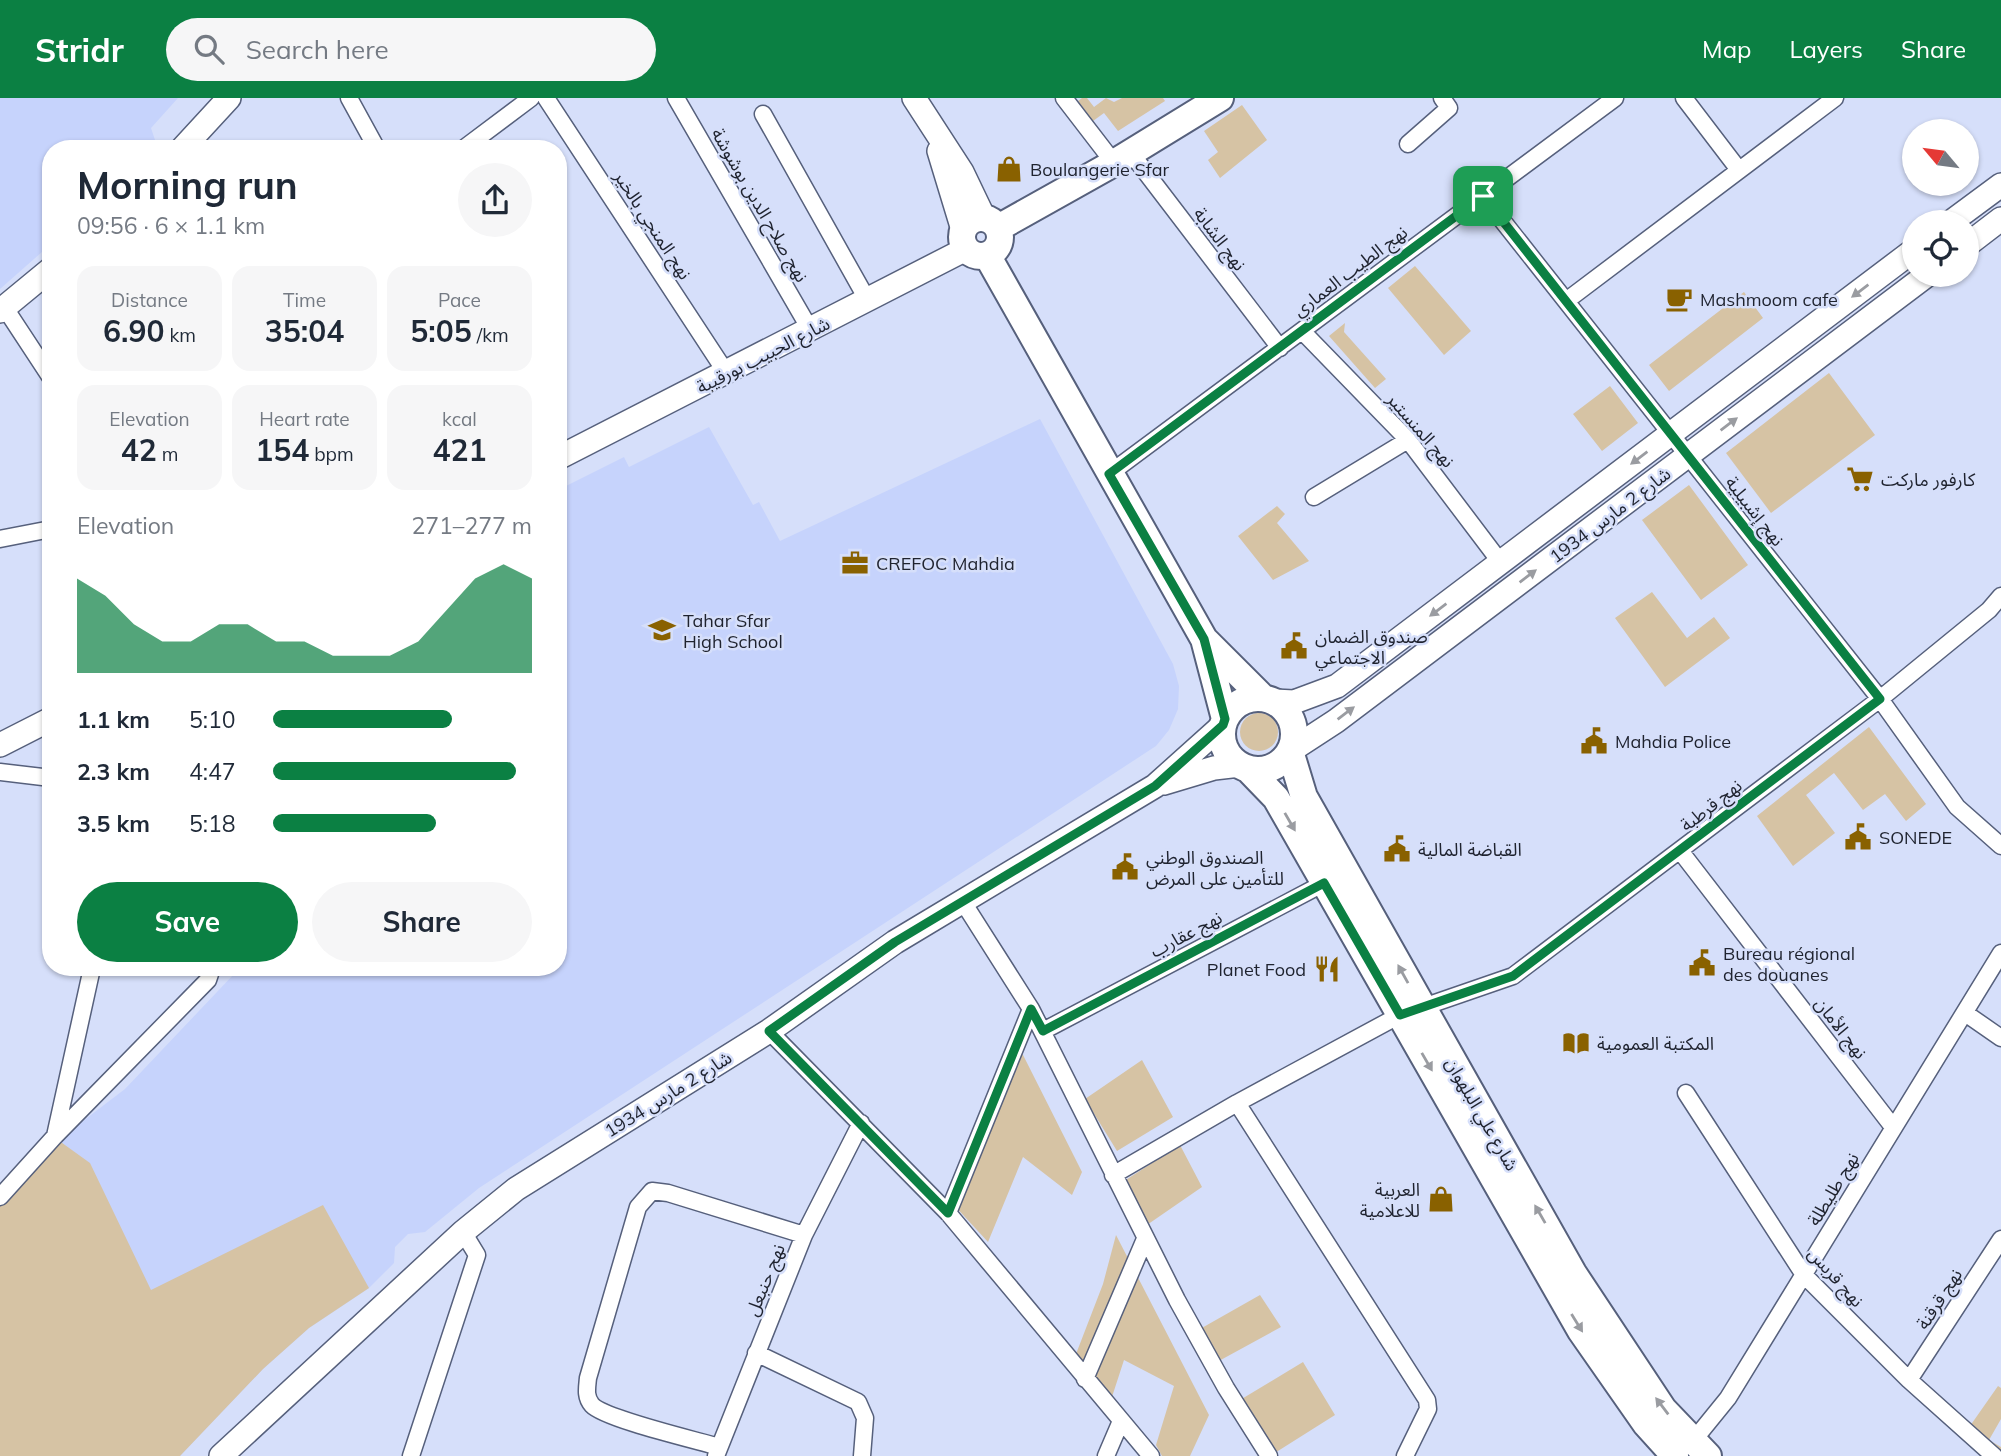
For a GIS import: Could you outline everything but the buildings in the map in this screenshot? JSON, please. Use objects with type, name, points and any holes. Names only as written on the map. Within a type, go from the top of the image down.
[{"type":"main road","name":"شارع الحبيب بورقيبة","points":[[979,236],[1123,158],[1220,98]]},
{"type":"main road","points":[[979,236],[1109,474],[1204,639],[1224,722],[1225,748],[1244,767],[1272,767],[1290,751],[1294,728],[1284,708],[1268,699],[1204,639]]},
{"type":"main road","points":[[1224,722],[1241,702],[1268,699]]},
{"type":"main road","name":"شارع علي البلهوان","points":[[1290,751],[1304,797],[1335,877]]},
{"type":"main road","name":"شارع علي البلهوان","points":[[1244,767],[1276,798],[1335,877],[1564,1280],[1663,1409],[1689,1453]]},
{"type":"street","points":[[190,140],[229,98]]},
{"type":"street","points":[[349,98],[372,140]]},
{"type":"street","points":[[475,140],[531,98]]},
{"type":"street","name":"نهج المنجي بالخير","points":[[546,98],[727,374]]},
{"type":"street","name":"نهج صلاح الدين بوشوشة","points":[[676,98],[811,331]]},
{"type":"street","points":[[914,98],[933,131],[979,236]]},
{"type":"street","name":"نهج الشابة","points":[[1064,98],[1123,158],[1280,348]]},
{"type":"street","points":[[1408,144],[1449,108],[1442,98]]},
{"type":"street","name":"نهج الطيب العماري","points":[[1109,474],[1615,98]]},
{"type":"street","points":[[1684,98],[1739,170]]},
{"type":"street","points":[[1566,301],[1835,98]]},
{"type":"street","points":[[763,114],[868,301]]},
{"type":"street","points":[[1967,210],[2001,185]]},
{"type":"street","name":"نهج إشبيلية","points":[[1483,196],[1880,699],[1957,807],[2001,846]]},
{"type":"street","points":[[1979,236],[2001,219]]},
{"type":"street","name":"شارع الحبيب بورقيبة","points":[[567,454],[868,301],[979,236]]},
{"type":"street","name":"شارع 2 مارس 1934","points":[[1268,699],[1294,702],[1337,686],[1902,259]]},
{"type":"street","points":[[42,276],[2,309],[42,365]]},
{"type":"street","name":"شارع 2 مارس 1934","points":[[1290,751],[1336,721],[1911,287]]},
{"type":"street","name":"نهج المنستير","points":[[1302,331],[1408,440],[1501,563]]},
{"type":"street","points":[[1314,497],[1408,440]]},
{"type":"street","points":[[0,539],[42,531]]},
{"type":"street","name":"نهج قرطبة","points":[[1113,1175],[1237,1103],[1411,1011],[1513,976],[1681,852],[1880,699],[1989,610],[2001,596]]},
{"type":"street","name":"شارع 2 مارس 1934","points":[[221,1456],[463,1231],[516,1189],[769,1031],[895,942],[1155,786],[1224,722]]},
{"type":"street","points":[[0,744],[42,723]]},
{"type":"street","name":"شارع 2 مارس 1934","points":[[1155,786],[1214,768],[1244,767]]},
{"type":"street","points":[[0,772],[42,777]]},
{"type":"street","name":"نهج الأمان","points":[[1681,852],[1894,1127]]},
{"type":"street","name":"نهج عقارب","points":[[1043,1031],[1335,877]]},
{"type":"street","points":[[963,902],[1031,1009],[1145,1238],[1226,1388],[1269,1456]]},
{"type":"street","name":"نهج طليطلة","points":[[1689,1453],[1728,1398],[2001,953]]},
{"type":"street","points":[[55,1136],[90,976]]},
{"type":"street","points":[[0,1198],[55,1136],[209,976]]},
{"type":"street","points":[[948,1213],[1031,1009]]},
{"type":"street","points":[[1965,1013],[2001,1038]]},
{"type":"street","points":[[769,1031],[948,1213],[1151,1456]]},
{"type":"street","name":"نهج قربس","points":[[1686,1093],[1804,1275],[1909,1380],[1994,1456]]},
{"type":"street","points":[[1237,1103],[1427,1400],[1428,1409],[1405,1456]]},
{"type":"street","name":"نهج حنبعل","points":[[717,1451],[804,1235],[861,1123]]},
{"type":"street","points":[[0,1177],[17,1180]]},
{"type":"street","points":[[717,1451],[612,1415],[593,1406],[587,1395],[588,1378],[638,1207],[652,1191],[668,1193],[804,1235]]},
{"type":"street","points":[[411,1456],[477,1255],[463,1231]]},
{"type":"street","points":[[1085,1379],[1145,1238]]},
{"type":"street","name":"نهج قرقنة","points":[[1909,1380],[2001,1239]]},
{"type":"street","points":[[756,1353],[858,1402],[865,1418],[862,1456]]},
{"type":"street","points":[[1106,1456],[1121,1421]]},
{"type":"shaded area","points":[[0,98],[178,98],[151,128],[155,140],[42,140],[42,252],[0,289]]},
{"type":"shaded area","points":[[1087,98],[1094,107],[1106,98],[1114,102],[1122,98],[1163,98],[1165,101],[1118,131],[1104,113],[1093,121],[1078,101]]},
{"type":"shaded area","points":[[1242,105],[1267,140],[1220,178],[1208,160],[1218,152],[1204,131]]},
{"type":"shaded area","points":[[1415,266],[1471,331],[1444,355],[1388,288]]},
{"type":"shaded area","points":[[1744,292],[1763,318],[1669,391],[1649,365]]},
{"type":"shaded area","points":[[1345,323],[1344,332],[1386,379],[1375,388],[1329,336]]},
{"type":"shaded area","points":[[1829,373],[1875,435],[1771,513],[1726,453]]},
{"type":"shaded area","points":[[1610,386],[1638,423],[1602,451],[1573,414]]},
{"type":"shaded area","points":[[1040,419],[1173,664],[1179,686],[1178,709],[1169,730],[1156,746],[479,1188],[425,1232],[408,1234],[395,1247],[394,1263],[369,1288],[309,1328],[263,1369],[180,1456],[0,1456],[0,1206],[58,1140],[125,1089],[232,976],[567,976],[567,486],[624,457],[629,467],[709,427],[753,505],[759,502],[780,541]]},
{"type":"shaded area","points":[[1689,485],[1748,565],[1701,600],[1642,520]]},
{"type":"shaded area","points":[[1277,506],[1285,514],[1277,523],[1309,561],[1273,580],[1238,536]]},
{"type":"shaded area","points":[[1652,592],[1687,638],[1714,617],[1730,638],[1665,687],[1615,618]]},
{"type":"shaded area","points":[[1259,713],[1273,718],[1278,732],[1273,746],[1259,751],[1245,746],[1240,732],[1245,718]]},
{"type":"shaded area","points":[[1869,727],[1926,804],[1906,821],[1885,794],[1863,810],[1834,773],[1806,795],[1835,833],[1793,866],[1757,816]]},
{"type":"shaded area","points":[[1020,1049],[1082,1172],[1072,1195],[1023,1157],[988,1242],[953,1204]]},
{"type":"shaded area","points":[[1142,1060],[1173,1117],[1117,1151],[1085,1099]]},
{"type":"shaded area","points":[[58,1140],[90,1163],[151,1290],[323,1205],[369,1288],[309,1328],[263,1369],[180,1456],[0,1456],[0,1206]]},
{"type":"shaded area","points":[[1180,1145],[1202,1187],[1144,1227],[1121,1183]]},
{"type":"shaded area","points":[[1116,1235],[1209,1415],[1190,1456],[1162,1456],[1156,1445],[1174,1386],[1124,1360],[1110,1403],[1076,1354],[1103,1284]]},
{"type":"shaded area","points":[[1260,1295],[1281,1327],[1217,1362],[1200,1329]]},
{"type":"shaded area","points":[[1303,1362],[1335,1415],[1270,1456],[1240,1400]]},
{"type":"shaded area","points":[[1998,1386],[2001,1388],[2001,1419],[1989,1440],[2001,1447],[2001,1452],[1970,1426]]},
{"type":"place","name":"Boulangerie Sfar","points":[[1009,169]]},
{"type":"place","name":"Mashmoom cafe","points":[[1679,299]]},
{"type":"place","name":"كارفور ماركت","points":[[1860,479]]},
{"type":"place","name":"CREFOC Mahdia","points":[[855,563]]},
{"type":"place","name":"Tahar Sfar High School","points":[[662,630]]},
{"type":"place","name":"صندوق الضمان الاجتماعي","points":[[1294,646]]},
{"type":"place","name":"Mahdia Police","points":[[1594,741]]},
{"type":"place","name":"SONEDE","points":[[1858,837]]},
{"type":"place","name":"القباضة المالية","points":[[1397,849]]},
{"type":"place","name":"الصندوق الوطني للتأمين على المرض","points":[[1125,867]]},
{"type":"place","name":"Bureau régional des douanes","points":[[1702,963]]},
{"type":"place","name":"Planet Food","points":[[1327,969]]},
{"type":"place","name":"المكتبة العمومية","points":[[1576,1043]]},
{"type":"place","name":"العربية للاعلامية","points":[[1441,1199]]},
{"type":"route","points":[[1483,196],[1880,699],[1681,852],[1513,976],[1400,1015],[1324,883],[1043,1031],[1031,1009],[948,1213],[769,1031],[895,942],[1155,786],[1223,725],[1225,719],[1204,639],[1109,474],[1483,196]]}]
